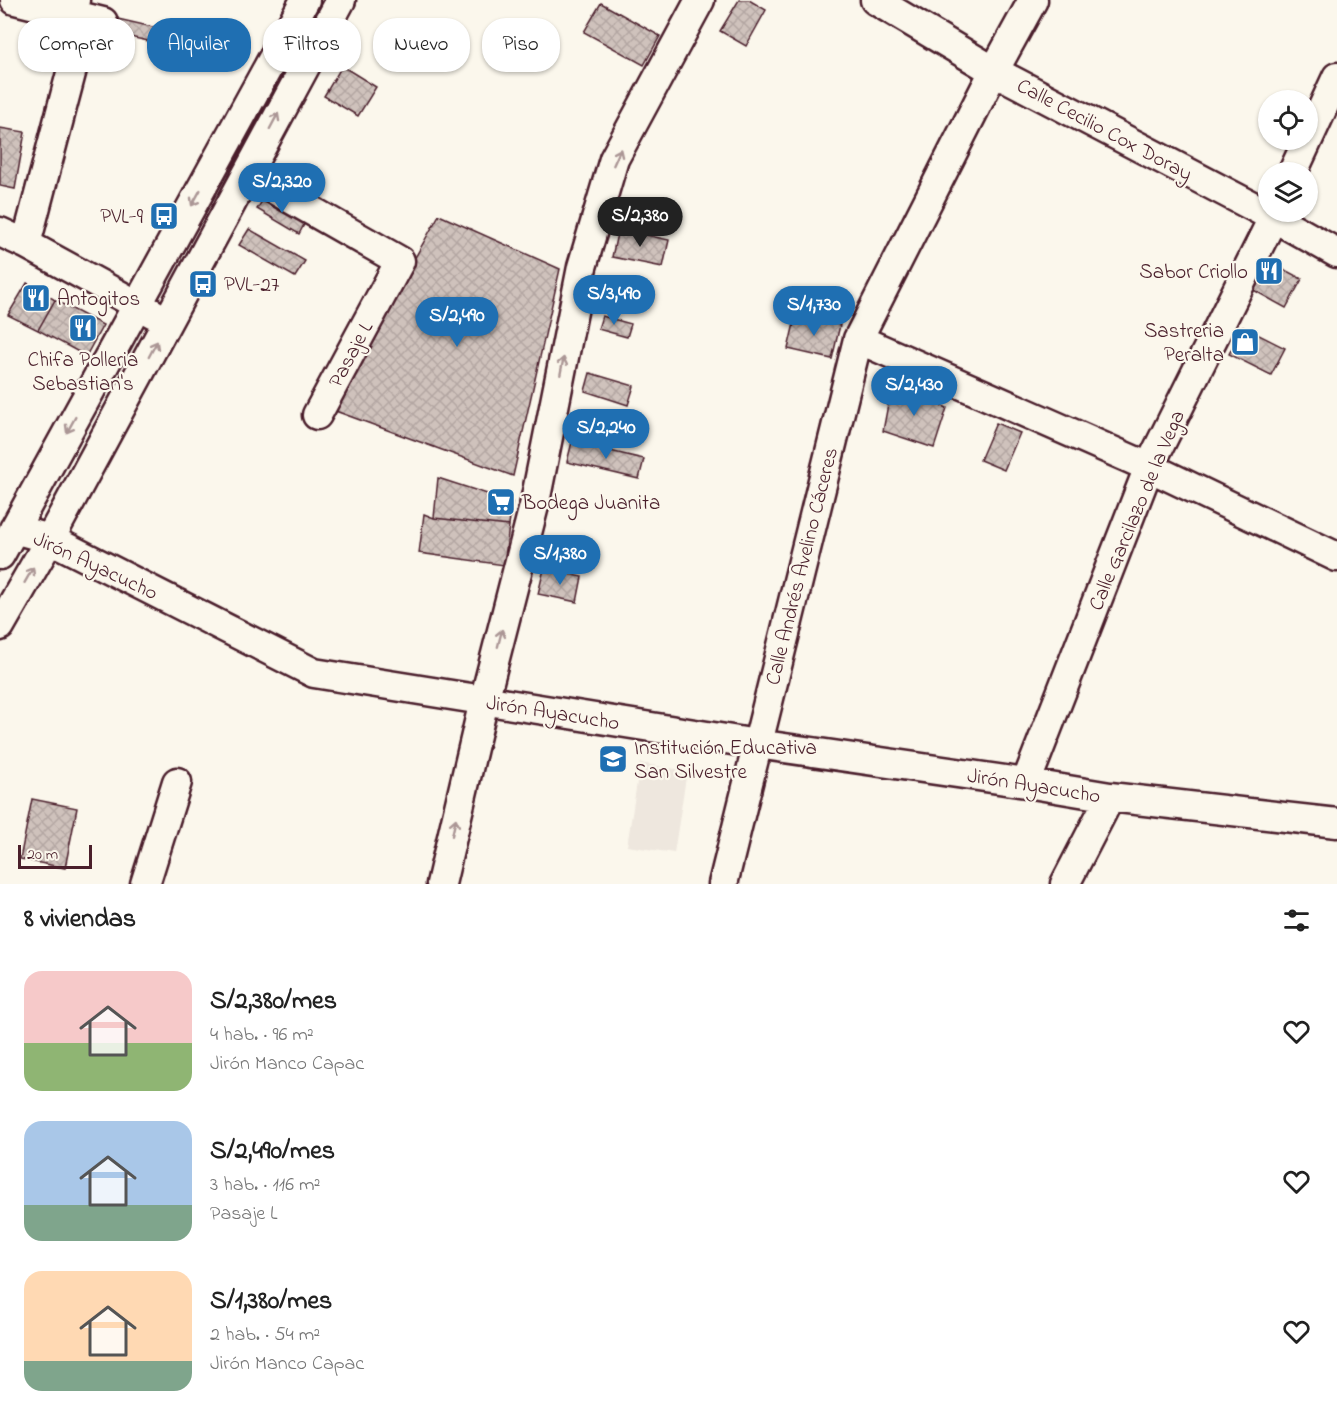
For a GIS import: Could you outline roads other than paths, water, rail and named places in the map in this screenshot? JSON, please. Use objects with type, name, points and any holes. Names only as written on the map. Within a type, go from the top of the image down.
[{"type":"street","points":[[15,0],[76,18],[107,11]]},
{"type":"street","points":[[295,18],[305,0]]},
{"type":"street","points":[[0,625],[50,539],[296,79],[341,0]]},
{"type":"street","points":[[441,884],[484,700],[535,502],[582,267],[615,159],[700,0]]},
{"type":"street","name":"Calle Cecilio Cox Doray","points":[[875,0],[994,71],[1258,206]]},
{"type":"street","name":"Calle Andrés Avelino Cáceres","points":[[723,884],[858,339],[994,71],[1033,0]]},
{"type":"street","points":[[26,244],[64,72]]},
{"type":"street","points":[[0,555],[265,72]]},
{"type":"street","points":[[282,72],[296,79]]},
{"type":"street","points":[[1298,162],[1337,77]]},
{"type":"street","name":"Pasaje L","points":[[247,174],[400,261],[317,415]]},
{"type":"street","name":"Calle Garcilazo de la Vega","points":[[1026,783],[1149,467],[1270,222]]},
{"type":"street","name":"Calle Cecilio Cox Doray","points":[[1287,222],[1337,254]]},
{"type":"street","points":[[0,232],[168,321]]},
{"type":"street","points":[[858,339],[1149,467],[1337,557]]},
{"type":"street","name":"Jirón Ayacucho","points":[[14,528],[50,539],[314,673],[757,744],[1110,797],[1337,823]]},
{"type":"street","points":[[145,884],[177,782]]},
{"type":"street","points":[[1065,884],[1110,797]]},
{"type":"place","name":"PVL-9","points":[[164,216]]},
{"type":"place","name":"Sabor Criollo","points":[[1269,271]]},
{"type":"place","name":"PVL-27","points":[[203,284]]},
{"type":"place","name":"Antogitos","points":[[36,298]]},
{"type":"place","name":"Chifa Polleria Sebastian's","points":[[83,328]]},
{"type":"place","name":"Sastreria Peralta","points":[[1245,342]]},
{"type":"place","name":"Bodega Juanita","points":[[501,502]]},
{"type":"place","name":"Institución Educativa San Silvestre","points":[[613,759]]}]
